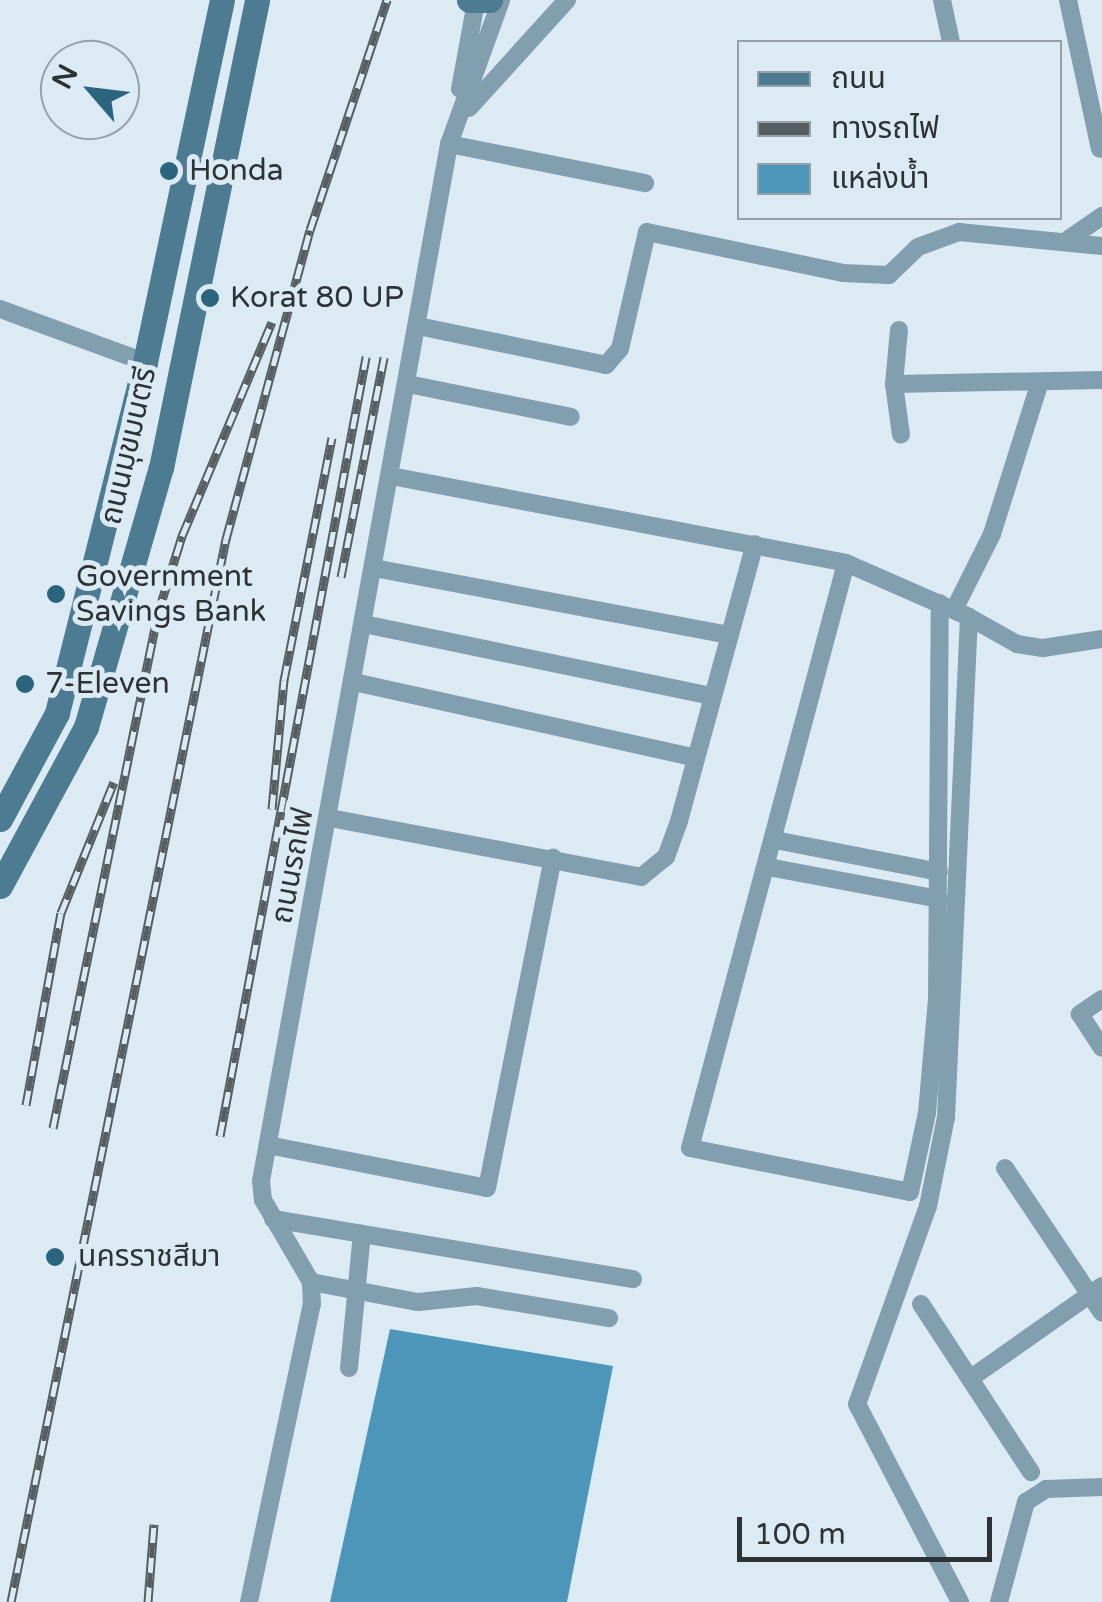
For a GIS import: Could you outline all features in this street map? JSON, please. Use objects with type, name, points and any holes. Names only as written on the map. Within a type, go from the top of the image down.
[{"type":"main road","name":"ถนนมุขมนตรี","points":[[0,819],[57,713],[145,362],[222,0]]},
{"type":"main road","name":"ถนนมุขมนตรี","points":[[0,886],[12,838],[86,727],[161,468],[257,0]]},
{"type":"main road","points":[[122,457],[161,468]]},
{"type":"street","name":"ถนนรถไฟ","points":[[311,1282],[273,1219],[261,1182],[451,136],[484,0]]},
{"type":"street","points":[[567,0],[451,136],[645,183]]},
{"type":"street","points":[[942,0],[951,40]]},
{"type":"street","points":[[1068,0],[1100,149]]},
{"type":"street","points":[[1066,241],[1102,216]]},
{"type":"street","points":[[418,326],[606,365],[620,348],[647,232],[844,273],[889,275],[918,247],[959,232],[1102,246]]},
{"type":"street","points":[[0,310],[145,362]]},
{"type":"street","points":[[899,330],[894,384],[901,435]]},
{"type":"street","points":[[894,384],[1102,380]]},
{"type":"street","points":[[846,563],[690,1148],[910,1192],[927,1112],[954,609],[992,534],[1040,382]]},
{"type":"street","points":[[408,384],[571,417]]},
{"type":"street","points":[[391,476],[846,563],[954,609],[1017,644],[1044,648],[1102,639]]},
{"type":"street","points":[[330,818],[641,878],[666,857],[755,544]]},
{"type":"street","points":[[374,568],[730,635]]},
{"type":"street","points":[[954,609],[946,1117],[928,1206],[857,1404],[960,1602]]},
{"type":"street","points":[[364,624],[713,696]]},
{"type":"street","points":[[354,682],[696,758]]},
{"type":"street","points":[[775,840],[939,872]]},
{"type":"street","points":[[268,1145],[487,1188],[553,858]]},
{"type":"street","points":[[768,867],[938,899]]},
{"type":"street","points":[[1102,999],[1080,1014],[1102,1048]]},
{"type":"street","points":[[1006,1168],[1096,1291],[1102,1313]]},
{"type":"street","points":[[273,1219],[633,1280]]},
{"type":"street","points":[[349,1368],[360,1290],[362,1234]]},
{"type":"street","points":[[250,1602],[311,1282],[418,1302],[477,1296],[609,1318]]},
{"type":"street","points":[[971,1378],[1096,1291]]},
{"type":"street","points":[[921,1304],[1031,1472]]},
{"type":"street","points":[[999,1602],[1026,1502],[1046,1489],[1102,1486]]},
{"type":"water","points":[[390,1329],[613,1366],[567,1602],[330,1602]]},
{"type":"railway","points":[[11,1602],[226,539],[310,230],[387,0]]},
{"type":"railway","points":[[53,1128],[158,613],[182,536],[272,322]]},
{"type":"railway","points":[[220,1136],[366,357]]},
{"type":"railway","points":[[341,577],[384,357]]},
{"type":"railway","points":[[272,809],[284,680],[332,438]]},
{"type":"railway","points":[[26,1105],[61,913],[114,782]]},
{"type":"railway","points":[[148,1602],[154,1524]]},
{"type":"place","name":"Honda","points":[[169,171]]},
{"type":"place","name":"Korat 80 UP","points":[[210,298]]},
{"type":"place","name":"Government Savings Bank","points":[[56,594]]},
{"type":"place","name":"7-Eleven","points":[[25,684]]},
{"type":"place","name":"นครราชสีมา","points":[[55,1257]]}]
